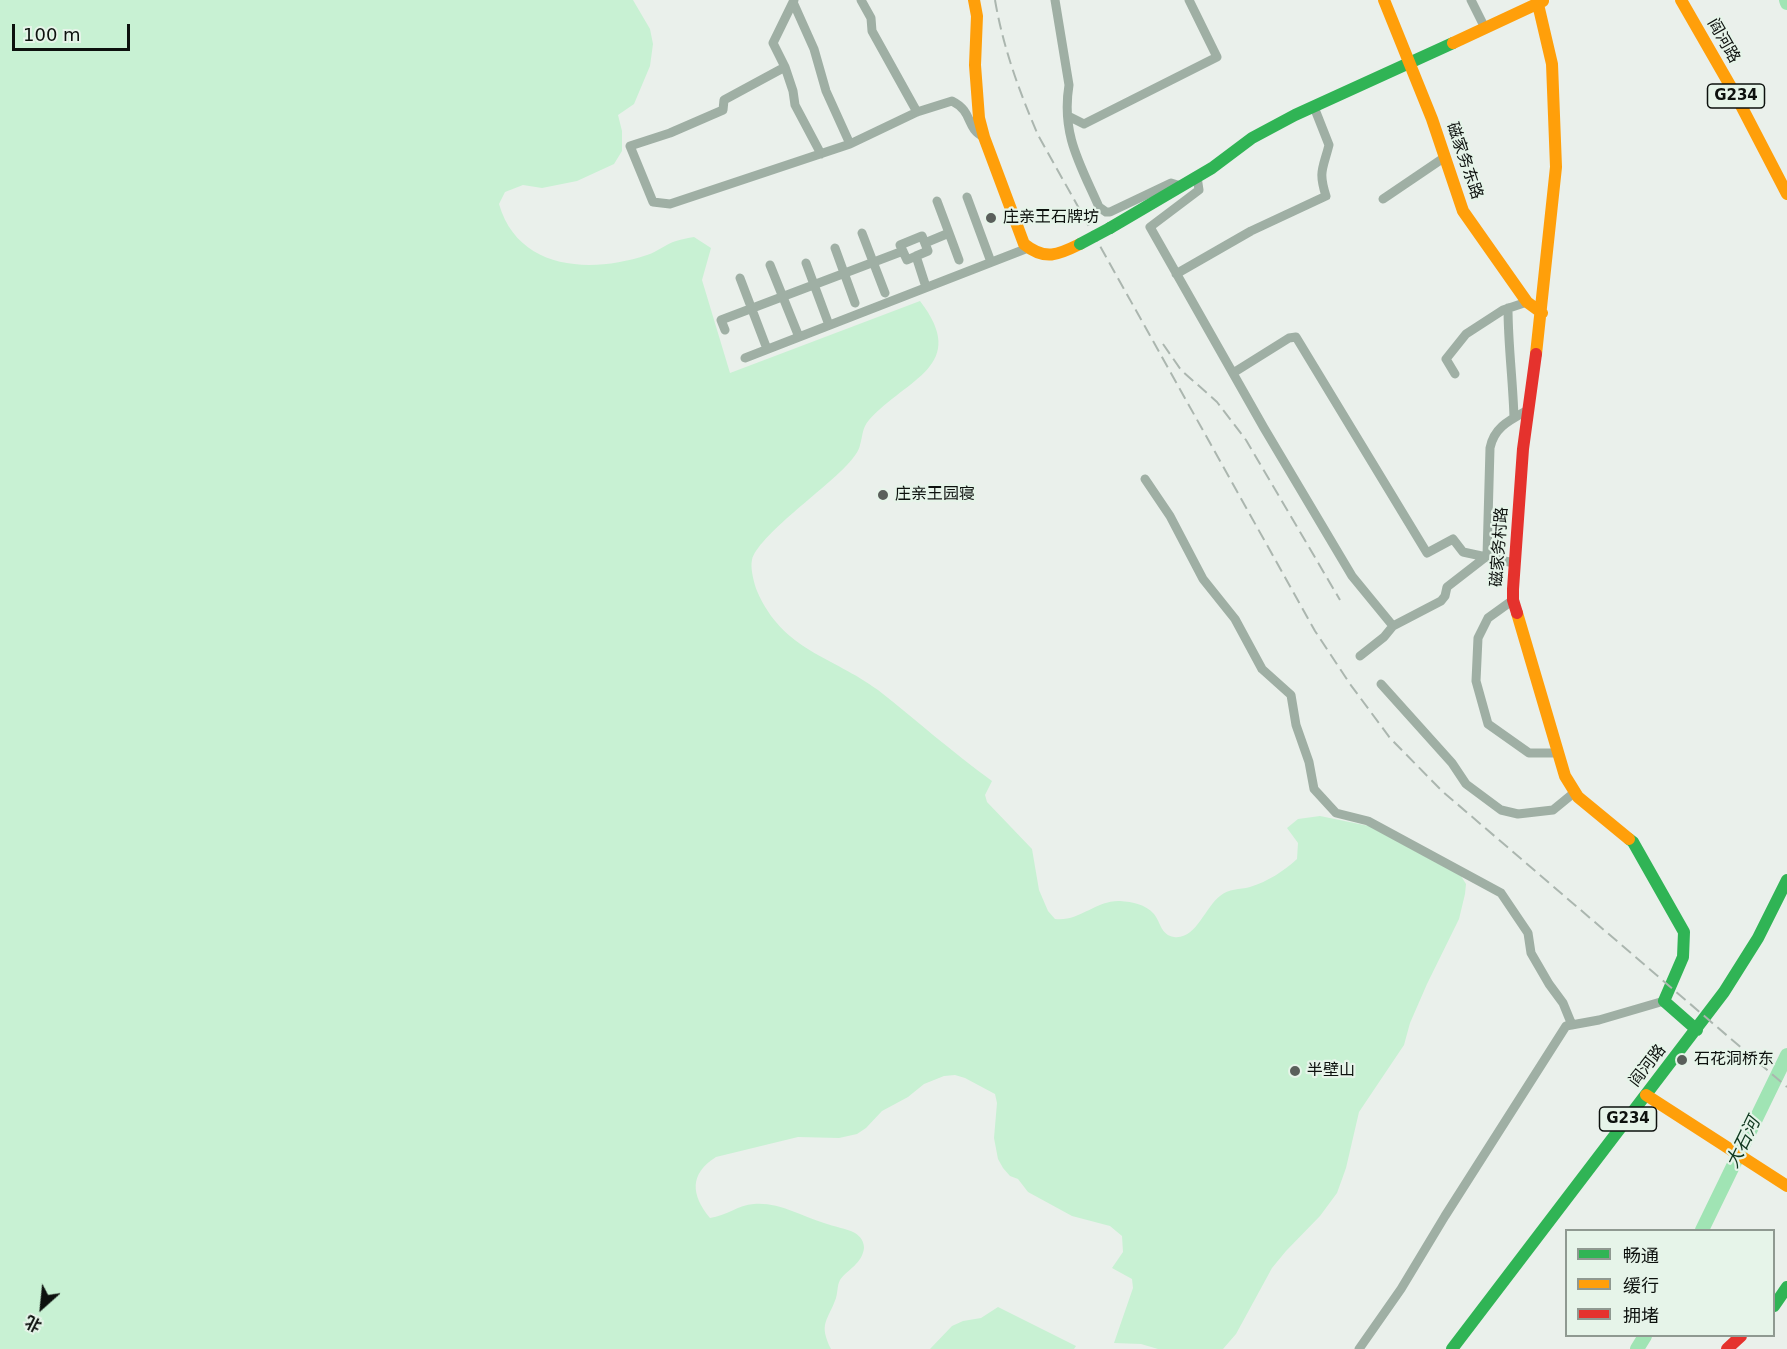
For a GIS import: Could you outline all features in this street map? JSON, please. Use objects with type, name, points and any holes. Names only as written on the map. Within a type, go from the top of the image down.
[{"type":"main road","points":[[974,0],[977,16],[975,65],[984,137],[1024,244],[1039,254],[1056,255],[1110,228],[1197,177],[1252,138],[1314,106],[1411,63],[1540,1]]},
{"type":"main road","name":"磁家务东路","points":[[1384,0],[1411,63],[1463,210],[1527,302],[1542,313]]},
{"type":"main road","name":"阎河路","points":[[1681,0],[1735,94],[1787,194]]},
{"type":"main road","name":"磁家务村路","points":[[1540,1],[1552,64],[1556,167],[1542,313],[1523,449],[1514,563],[1514,600],[1534,676],[1565,776],[1578,797],[1633,842],[1684,932],[1683,957],[1664,1000]]},
{"type":"main road","name":"阎河路","points":[[1452,1349],[1697,1030],[1745,961],[1787,880]]},
{"type":"main road","points":[[1664,1000],[1697,1030]]},
{"type":"main road","points":[[1646,1095],[1787,1186]]},
{"type":"main road","points":[[1775,1304],[1787,1287]]},
{"type":"main road","points":[[1727,1349],[1739,1337]]},
{"type":"street","points":[[861,0],[871,18],[872,31],[918,112]]},
{"type":"street","points":[[1055,0],[1069,85],[1067,97],[1071,142],[1099,207],[1110,212],[1171,183],[1181,186]]},
{"type":"street","points":[[1068,116],[1084,124],[1217,57],[1188,0]]},
{"type":"street","points":[[1471,0],[1485,28]]},
{"type":"street","points":[[793,1],[814,49],[826,91],[850,144]]},
{"type":"street","points":[[793,1],[772,43],[785,67],[795,105],[821,154]]},
{"type":"street","points":[[785,67],[724,100],[723,110],[670,133],[630,146],[653,202],[670,204],[821,154],[850,144],[918,112],[952,101],[963,106],[975,133],[984,137]]},
{"type":"street","points":[[1176,274],[1251,231],[1326,196],[1321,178],[1329,145],[1314,106]]},
{"type":"street","points":[[1383,199],[1445,157]]},
{"type":"street","points":[[1197,177],[1199,190],[1150,227],[1352,576],[1393,626]]},
{"type":"street","points":[[967,197],[991,262]]},
{"type":"street","points":[[937,201],[959,260]]},
{"type":"street","points":[[862,233],[885,293]]},
{"type":"street","points":[[925,243],[949,233]]},
{"type":"street","points":[[922,236],[928,251],[907,260],[903,251],[900,245],[922,236]]},
{"type":"street","points":[[835,248],[855,303]]},
{"type":"street","points":[[745,358],[1028,248]]},
{"type":"street","points":[[725,330],[721,320],[903,251]]},
{"type":"street","points":[[916,256],[926,287]]},
{"type":"street","points":[[806,263],[829,325]]},
{"type":"street","points":[[770,265],[799,337]]},
{"type":"street","points":[[740,278],[767,349]]},
{"type":"street","points":[[1455,374],[1446,359],[1466,334],[1508,308],[1527,302]]},
{"type":"street","points":[[1508,308],[1509,361],[1514,393],[1514,418]]},
{"type":"street","points":[[1233,373],[1289,338],[1296,337],[1427,554],[1453,539],[1463,552],[1514,563]]},
{"type":"street","points":[[1360,656],[1384,637],[1393,626],[1441,601],[1447,587],[1487,556],[1492,438],[1502,425],[1528,410]]},
{"type":"street","points":[[1145,479],[1170,516],[1203,579],[1235,619],[1262,669],[1291,695],[1296,725],[1309,762],[1314,789],[1336,813],[1368,821],[1500,893],[1528,933],[1531,953],[1563,1003],[1572,1025]]},
{"type":"street","points":[[1514,600],[1488,618],[1478,638],[1476,681],[1488,724],[1529,753],[1558,753]]},
{"type":"street","points":[[1381,684],[1452,763],[1466,784],[1501,810],[1518,814],[1553,810],[1575,792]]},
{"type":"street","points":[[1359,1349],[1401,1290],[1445,1216],[1566,1026],[1599,1020],[1664,1000]]},
{"type":"green space","points":[[0,0],[633,0],[650,29],[653,44],[650,66],[634,104],[618,115],[622,131],[622,151],[614,164],[577,181],[542,188],[523,185],[505,192],[499,204],[508,226],[522,242],[539,254],[580,265],[625,261],[651,254],[676,241],[694,237],[711,248],[702,280],[730,373],[920,301],[934,323],[938,341],[936,356],[928,369],[869,420],[858,451],[847,465],[766,539],[752,560],[753,576],[757,591],[768,611],[780,627],[795,640],[878,690],[992,781],[985,795],[987,802],[1032,849],[1039,890],[1048,911],[1055,919],[1072,917],[1111,902],[1130,902],[1143,906],[1154,914],[1166,934],[1182,937],[1194,928],[1223,893],[1263,882],[1297,859],[1298,843],[1287,828],[1298,819],[1320,816],[1369,826],[1461,876],[1466,884],[1459,919],[1427,984],[1410,1023],[1404,1045],[1359,1112],[1346,1168],[1337,1193],[1320,1216],[1272,1268],[1236,1334],[1223,1349],[1158,1349],[1141,1344],[1114,1343],[1133,1288],[1132,1279],[1112,1268],[1123,1252],[1122,1236],[1110,1226],[1072,1216],[1028,1192],[1018,1179],[1010,1176],[998,1159],[994,1138],[997,1103],[995,1094],[955,1075],[944,1076],[924,1084],[908,1097],[882,1111],[857,1134],[839,1138],[798,1137],[716,1157],[701,1170],[697,1178],[696,1193],[710,1218],[748,1205],[772,1205],[848,1230],[860,1237],[864,1245],[863,1254],[840,1280],[836,1298],[826,1322],[825,1333],[831,1349],[0,1349]]},
{"type":"green space","points":[[998,1307],[1076,1346],[1074,1349],[930,1349],[952,1326],[963,1321],[981,1318]]},
{"type":"waterway","name":"大石河","points":[[1702,1229],[1787,1055]]},
{"type":"waterway","name":"大石河","points":[[1637,1349],[1644,1337]]},
{"type":"railway","points":[[995,0],[1012,69],[1038,135],[1315,631],[1350,684],[1390,738],[1442,791],[1787,1087]]},
{"type":"railway","points":[[1163,344],[1181,370],[1217,402],[1246,440],[1340,600]]},
{"type":"traffic: fast","points":[[1110,228],[1212,168],[1252,138],[1295,115],[1453,43]]},
{"type":"traffic: fast","points":[[1080,244],[1110,228]]},
{"type":"traffic: fast","points":[[1629,839],[1633,842],[1684,932],[1683,957],[1664,1001],[1697,1030]]},
{"type":"traffic: fast","points":[[1452,1349],[1724,992],[1758,938],[1787,880]]},
{"type":"traffic: fast","points":[[1775,1305],[1787,1287]]},
{"type":"traffic: slow","points":[[974,0],[977,16],[975,65],[979,118],[1024,244],[1045,254],[1058,253],[1080,244]]},
{"type":"traffic: slow","points":[[1384,0],[1432,119],[1463,211],[1527,302],[1542,313]]},
{"type":"traffic: slow","points":[[1536,354],[1556,167],[1552,64],[1537,0]]},
{"type":"traffic: slow","points":[[1681,0],[1735,94],[1787,194]]},
{"type":"traffic: slow","points":[[1453,43],[1543,1]]},
{"type":"traffic: slow","points":[[1517,613],[1565,776],[1578,797],[1629,839]]},
{"type":"traffic: slow","points":[[1646,1095],[1787,1186]]},
{"type":"traffic: jam","points":[[1517,613],[1513,600],[1513,589],[1523,449],[1536,354]]},
{"type":"traffic: jam","points":[[1727,1349],[1740,1337]]},
{"type":"place","name":"庄亲王石牌坊","points":[[991,218]]},
{"type":"place","name":"庄亲王园寝","points":[[883,495]]},
{"type":"place","name":"石花洞桥东","points":[[1682,1060]]},
{"type":"place","name":"半壁山","points":[[1295,1071]]}]
